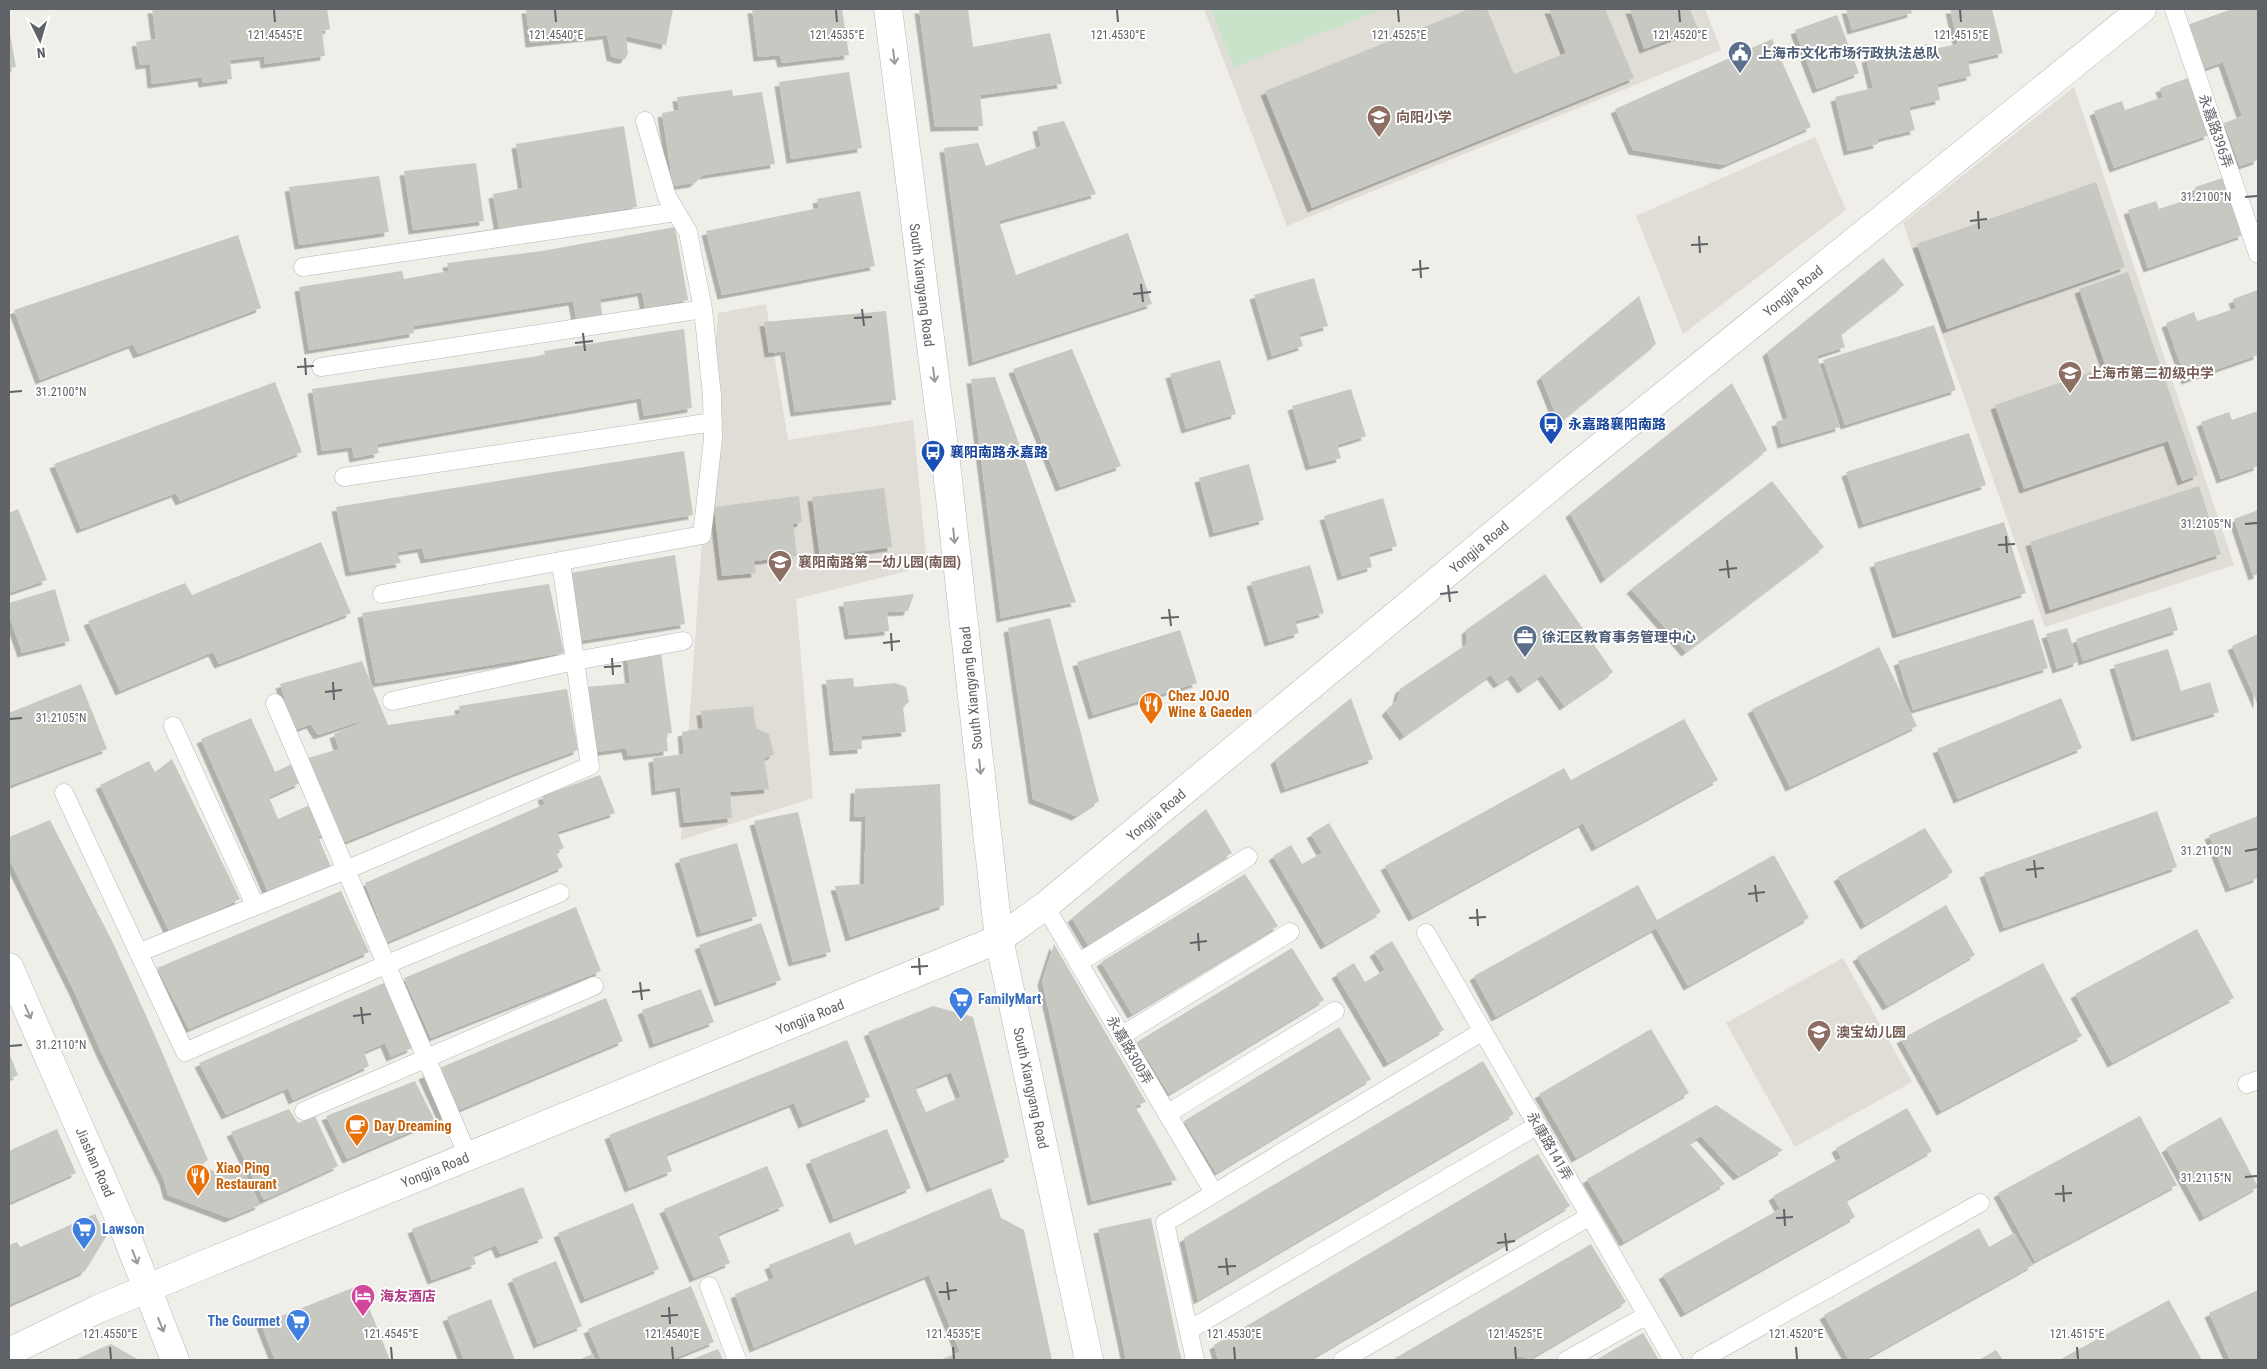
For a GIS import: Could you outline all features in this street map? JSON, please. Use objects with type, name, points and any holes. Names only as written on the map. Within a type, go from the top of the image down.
[{"type":"street","name":"South Xiangyang Road","points":[[888,9],[947,471],[999,939],[1089,1360]]},
{"type":"street","name":"Yongjia Road","points":[[9,1352],[98,1309],[999,939],[1045,906],[1569,472],[2142,9]]},
{"type":"street","name":"Jiashan Road","points":[[9,967],[124,1229],[175,1360]]},
{"type":"lane","name":"永嘉路396弄","points":[[2174,9],[2258,254]]},
{"type":"lane","points":[[382,594],[702,535],[713,439],[703,309],[688,232],[667,197],[645,121]]},
{"type":"lane","points":[[303,267],[676,212]]},
{"type":"lane","points":[[321,367],[703,309]]},
{"type":"lane","points":[[344,477],[712,422]]},
{"type":"lane","points":[[140,952],[346,870],[590,766],[561,562]]},
{"type":"lane","points":[[392,701],[575,661],[683,641]]},
{"type":"lane","points":[[275,703],[468,1156]]},
{"type":"lane","points":[[173,726],[255,905]]},
{"type":"lane","points":[[64,793],[140,952],[185,1052],[385,965],[560,893]]},
{"type":"lane","points":[[1078,963],[1248,857]]},
{"type":"lane","name":"永嘉路300弄","points":[[1045,906],[1214,1193]]},
{"type":"lane","points":[[1121,1036],[1290,932]]},
{"type":"lane","name":"永康路141弄","points":[[1426,933],[1673,1360]]},
{"type":"lane","points":[[304,1111],[594,986]]},
{"type":"lane","points":[[1167,1114],[1335,1011]]},
{"type":"lane","points":[[1195,1360],[1165,1223],[1483,1031]]},
{"type":"lane","points":[[1189,1330],[1538,1126]]},
{"type":"lane","points":[[1701,1360],[1980,1202]]},
{"type":"lane","points":[[1343,1360],[1590,1216]]},
{"type":"lane","points":[[709,1286],[737,1360]]},
{"type":"lane","points":[[1567,1360],[1647,1315]]},
{"type":"shaded area","name":"向阳小学","points":[[1204,9],[1705,9],[1721,50],[1287,226]]},
{"type":"shaded area","name":"上海市第二初级中学","points":[[2074,87],[2234,565],[2045,627],[1903,223]]},
{"type":"shaded area","points":[[1815,137],[1846,210],[1683,334],[1636,216]]},
{"type":"shaded area","name":"襄阳南路第一幼儿园(南园)","points":[[766,304],[788,440],[913,420],[927,566],[796,599],[813,798],[681,840],[718,313]]},
{"type":"shaded area","name":"澳宝幼儿园","points":[[1843,958],[1912,1082],[1795,1147],[1726,1023]]},
{"type":"green space","points":[[1211,9],[1383,9],[1234,67]]},
{"type":"building","points":[[152,9],[327,9],[330,29],[322,31],[325,56],[265,64],[264,56],[230,60],[232,79],[203,83],[202,77],[152,84],[150,64],[140,65],[136,42],[156,39]]},
{"type":"building","points":[[526,9],[673,9],[666,45],[626,36],[628,54],[625,59],[619,59],[611,56],[607,35],[530,43]]},
{"type":"building","points":[[752,9],[842,9],[849,55],[782,63],[780,55],[758,57]]},
{"type":"building","points":[[919,9],[968,9],[973,47],[1050,33],[1062,84],[980,95],[983,126],[935,127]]},
{"type":"building","points":[[1469,9],[1487,9],[1514,74],[1566,53],[1549,9],[1605,9],[1634,78],[1312,208],[1265,91]]},
{"type":"building","points":[[1630,9],[1690,9],[1698,29],[1644,49]]},
{"type":"building","points":[[1846,9],[1911,9],[1912,13],[1852,30]]},
{"type":"building","points":[[1950,9],[1992,9],[2003,53],[1968,61],[1971,76],[1937,84],[1940,100],[1909,107],[1915,130],[1877,139],[1878,144],[1848,151],[1835,97],[1873,88],[1866,58],[1927,44],[1929,50],[1958,44]]},
{"type":"building","points":[[2232,9],[2258,9],[2258,160],[2240,166],[2224,123],[2242,116],[2223,62],[2203,69],[2187,25]]},
{"type":"building","points":[[1837,15],[1859,73],[1817,89],[1795,30]]},
{"type":"building","points":[[9,29],[16,67],[9,68]]},
{"type":"building","name":"上海市文化市场行政执法总队","points":[[1772,39],[1811,127],[1724,165],[1633,150],[1615,109]]},
{"type":"building","points":[[849,72],[862,148],[791,159],[779,82]]},
{"type":"building","points":[[2188,78],[2209,135],[2114,168],[2094,111],[2122,101],[2125,110],[2163,97],[2160,88]]},
{"type":"building","points":[[732,90],[733,96],[762,92],[775,164],[703,175],[694,183],[673,186],[662,113],[679,110],[677,97]]},
{"type":"building","points":[[1064,121],[1096,194],[999,221],[1016,275],[1128,233],[1152,304],[973,362],[944,148],[978,143],[986,166],[1041,146],[1037,127]]},
{"type":"building","points":[[624,126],[637,207],[499,229],[493,194],[523,188],[516,144]]},
{"type":"building","points":[[476,163],[484,221],[413,230],[404,171]]},
{"type":"building","points":[[379,176],[389,232],[299,245],[289,187]]},
{"type":"building","points":[[2223,178],[2243,235],[2148,268],[2128,210],[2156,201],[2159,209],[2198,196],[2195,187]]},
{"type":"building","points":[[2096,182],[2125,267],[1947,329],[1917,244]]},
{"type":"building","points":[[860,191],[875,266],[722,295],[706,231],[819,208],[817,199]]},
{"type":"building","points":[[675,227],[688,300],[645,308],[642,292],[600,299],[603,319],[577,324],[573,301],[413,326],[414,333],[309,350],[299,287],[402,271],[404,279],[449,271],[447,263],[542,251]]},
{"type":"building","points":[[238,235],[261,308],[138,354],[133,344],[40,380],[14,310]]},
{"type":"building","points":[[1883,258],[1904,285],[1841,334],[1845,347],[1817,356],[1840,427],[1782,444],[1776,422],[1788,418],[1767,352]]},
{"type":"building","points":[[2128,272],[2198,475],[2182,481],[2168,441],[2024,489],[1995,405],[2106,367],[2079,289]]},
{"type":"building","points":[[1314,278],[1328,326],[1299,334],[1303,346],[1272,356],[1254,295]]},
{"type":"building","points":[[2258,290],[2258,355],[2186,380],[2166,323],[2194,312],[2197,321],[2236,308],[2233,299]]},
{"type":"building","points":[[1639,296],[1656,344],[1559,423],[1541,377]]},
{"type":"building","points":[[886,311],[896,400],[795,412],[785,351],[769,353],[764,322]]},
{"type":"building","points":[[1934,325],[1956,390],[1845,425],[1823,360]]},
{"type":"building","points":[[684,329],[692,408],[644,416],[641,398],[377,444],[379,453],[354,458],[352,447],[322,451],[312,389],[545,355],[544,351]]},
{"type":"building","points":[[1072,349],[1121,466],[1060,487],[1013,369]]},
{"type":"building","points":[[1220,360],[1236,414],[1186,429],[1170,374]]},
{"type":"building","points":[[995,377],[1076,602],[1001,618],[971,379]]},
{"type":"building","points":[[275,382],[302,452],[180,501],[176,493],[81,529],[54,464]]},
{"type":"building","points":[[1732,383],[1767,450],[1605,579],[1570,513]]},
{"type":"building","points":[[1351,389],[1366,436],[1337,445],[1341,458],[1310,466],[1292,406]]},
{"type":"building","points":[[2258,411],[2258,466],[2221,479],[2201,422],[2229,412],[2232,420]]},
{"type":"building","points":[[1969,433],[1986,485],[1863,524],[1846,472]]},
{"type":"building","points":[[684,451],[693,515],[425,559],[422,548],[397,552],[401,563],[350,572],[336,507]]},
{"type":"building","points":[[1249,464],[1264,520],[1214,533],[1199,478]]},
{"type":"building","points":[[1772,481],[1824,547],[1686,652],[1631,589]]},
{"type":"building","points":[[2199,486],[2221,554],[2050,610],[2030,542]]},
{"type":"building","points":[[884,488],[892,547],[820,557],[812,497]]},
{"type":"building","points":[[799,496],[802,522],[793,524],[797,556],[754,561],[756,573],[722,576],[714,507]]},
{"type":"building","points":[[1383,498],[1397,546],[1369,554],[1372,567],[1342,576],[1324,516]]},
{"type":"building","points":[[18,509],[47,580],[9,593],[9,513]]},
{"type":"building","points":[[2258,510],[2258,574],[2253,576],[2234,519]]},
{"type":"building","points":[[2004,522],[2026,593],[1897,634],[1874,563]]},
{"type":"building","points":[[321,542],[351,613],[219,664],[213,652],[120,691],[88,621],[185,583],[192,595]]},
{"type":"building","points":[[675,555],[685,624],[578,641],[564,574]]},
{"type":"building","points":[[1310,565],[1324,613],[1295,621],[1299,633],[1269,642],[1251,582]]},
{"type":"building","name":"徐汇区教育事务管理中心","points":[[1545,574],[1613,672],[1564,706],[1542,675],[1522,689],[1512,675],[1498,684],[1491,675],[1404,736],[1386,711],[1397,700],[1400,689],[1467,644],[1466,630]]},
{"type":"building","points":[[549,584],[564,653],[376,683],[362,613]]},
{"type":"building","points":[[55,589],[70,641],[22,653],[9,615],[9,603]]},
{"type":"building","points":[[914,594],[908,611],[887,612],[889,631],[849,635],[843,602]]},
{"type":"building","points":[[2171,607],[2178,630],[2083,661],[2076,639]]},
{"type":"building","points":[[1050,618],[1099,801],[1076,816],[1033,799],[1008,628]]},
{"type":"building","points":[[2033,619],[2048,668],[1913,710],[1898,661]]},
{"type":"building","points":[[2067,628],[2078,662],[2057,669],[2046,634]]},
{"type":"building","points":[[1180,630],[1197,683],[1093,715],[1077,662]]},
{"type":"building","points":[[2258,634],[2258,705],[2232,646]]},
{"type":"building","points":[[1879,647],[1917,726],[1790,787],[1752,709]]},
{"type":"building","points":[[2168,649],[2181,691],[2210,682],[2219,712],[2136,737],[2114,665]]},
{"type":"building","points":[[661,653],[672,733],[666,734],[668,751],[628,756],[626,748],[596,752],[586,687],[630,683],[627,655]]},
{"type":"building","points":[[362,661],[388,725],[460,714],[459,706],[567,689],[578,750],[345,842],[308,758],[339,749],[334,734],[376,716],[318,735],[311,724],[295,730],[280,684]]},
{"type":"building","points":[[853,678],[854,687],[895,683],[906,687],[909,702],[903,707],[906,732],[861,736],[862,749],[834,751],[826,680]]},
{"type":"building","points":[[81,684],[107,749],[9,786],[9,713]]},
{"type":"building","points":[[1351,698],[1373,759],[1285,789],[1275,760]]},
{"type":"building","points":[[2061,698],[2082,748],[1958,799],[1937,749]]},
{"type":"building","points":[[753,706],[756,728],[769,734],[774,754],[764,759],[769,789],[730,792],[732,818],[684,823],[680,787],[656,791],[653,758],[684,754],[682,732],[703,728],[701,711]]},
{"type":"building","points":[[251,718],[275,772],[292,764],[300,783],[269,797],[278,819],[314,803],[327,833],[318,837],[331,867],[269,894],[201,739]]},
{"type":"building","points":[[1684,719],[1718,780],[1596,847],[1583,823],[1413,917],[1385,866],[1564,768],[1571,780]]},
{"type":"building","points":[[172,759],[240,899],[170,933],[100,785],[149,761],[155,772]]},
{"type":"building","points":[[600,775],[615,813],[557,832],[564,848],[556,852],[563,867],[387,942],[365,883],[545,804],[542,796]]},
{"type":"building","points":[[940,784],[944,905],[850,937],[835,886],[864,884],[866,817],[854,817],[855,789]]},
{"type":"building","points":[[1206,809],[1232,853],[1088,945],[1072,918]]},
{"type":"building","points":[[2157,811],[2177,867],[2004,928],[1984,873]]},
{"type":"building","points":[[798,812],[831,952],[793,962],[754,821]]},
{"type":"building","points":[[2258,816],[2258,878],[2230,888],[2209,835]]},
{"type":"building","points":[[50,820],[114,945],[153,1031],[208,1160],[203,1163],[207,1169],[220,1173],[241,1165],[260,1205],[229,1218],[168,1195],[164,1180],[9,859],[9,837]]},
{"type":"building","points":[[1329,823],[1381,912],[1325,945],[1273,856],[1291,845],[1302,864],[1322,853],[1311,834]]},
{"type":"building","points":[[1925,828],[1953,872],[1865,925],[1838,877]]},
{"type":"building","points":[[737,843],[757,916],[701,933],[679,859]]},
{"type":"building","points":[[1774,855],[1809,918],[1688,986],[1656,928],[1496,1017],[1474,976],[1638,885],[1657,920]]},
{"type":"building","points":[[1245,874],[1278,926],[1132,1014],[1101,962]]},
{"type":"building","points":[[341,891],[369,952],[189,1029],[157,968]]},
{"type":"building","points":[[1946,905],[1975,955],[1887,1006],[1857,957]]},
{"type":"building","points":[[576,907],[601,971],[431,1038],[404,978]]},
{"type":"building","points":[[761,923],[781,980],[719,1002],[699,945]]},
{"type":"building","points":[[2197,929],[2234,998],[2112,1063],[2075,994]]},
{"type":"building","points":[[1392,941],[1444,1030],[1388,1063],[1336,974],[1354,963],[1365,982],[1385,970],[1374,952]]},
{"type":"building","points":[[1054,944],[1146,1102],[1135,1106],[1177,1180],[1092,1201],[1042,981]]},
{"type":"building","points":[[1292,948],[1324,1000],[1169,1094],[1137,1042]]},
{"type":"building","points":[[2043,963],[2082,1036],[1941,1111],[1901,1039]]},
{"type":"building","points":[[384,983],[412,1048],[391,1057],[385,1043],[364,1052],[369,1066],[293,1100],[288,1088],[226,1115],[199,1063]]},
{"type":"building","points":[[701,989],[714,1022],[654,1044],[642,1010]]},
{"type":"building","points":[[606,998],[623,1041],[442,1117],[423,1075]]},
{"type":"building","points":[[933,1006],[973,1017],[1009,1157],[931,1188],[868,1032]],"holes":[[[951,1072],[961,1097],[926,1112],[915,1087]]]},
{"type":"building","points":[[1339,1027],[1371,1079],[1216,1173],[1184,1121]]},
{"type":"building","points":[[1651,1029],[1689,1093],[1576,1158],[1539,1094]]},
{"type":"building","points":[[847,1040],[870,1097],[803,1124],[794,1103],[666,1154],[672,1171],[629,1188],[609,1135]]},
{"type":"building","points":[[9,1053],[18,1075],[9,1079]]},
{"type":"building","points":[[1483,1061],[1514,1114],[1198,1300],[1184,1238]]},
{"type":"building","points":[[415,1081],[435,1121],[347,1159],[326,1116]]},
{"type":"building","points":[[1716,1105],[1783,1150],[1738,1176],[1701,1136],[1689,1143],[1725,1184],[1624,1242],[1587,1179]]},
{"type":"building","points":[[1907,1108],[1932,1151],[1846,1200],[1855,1217],[1685,1313],[1663,1275],[1780,1209],[1773,1196],[1841,1158],[1836,1148]]},
{"type":"building","points":[[289,1109],[298,1123],[315,1116],[338,1166],[264,1200],[231,1132]]},
{"type":"building","points":[[2140,1116],[2177,1185],[2035,1261],[1998,1193]]},
{"type":"building","points":[[2221,1117],[2258,1187],[2204,1217],[2166,1148]]},
{"type":"building","points":[[57,1129],[76,1173],[9,1203],[9,1151]]},
{"type":"building","points":[[887,1129],[911,1188],[834,1219],[810,1160]]},
{"type":"building","points":[[1538,1154],[1570,1206],[1309,1360],[1218,1360],[1214,1345]]},
{"type":"building","points":[[767,1166],[784,1206],[718,1234],[730,1263],[694,1278],[664,1209]]},
{"type":"building","points":[[523,1187],[543,1238],[500,1254],[496,1245],[473,1255],[476,1264],[432,1280],[412,1229]]},
{"type":"building","points":[[991,1188],[1001,1218],[1024,1230],[1052,1360],[940,1360],[960,1352],[929,1275],[754,1348],[735,1294],[774,1278],[769,1265],[850,1232],[855,1245]]},
{"type":"building","points":[[633,1203],[659,1269],[585,1299],[558,1233]]},
{"type":"building","points":[[95,1214],[106,1237],[85,1271],[9,1305],[9,1245],[17,1242],[20,1247]]},
{"type":"building","points":[[1151,1218],[1182,1360],[1126,1360],[1098,1229]]},
{"type":"building","points":[[1979,1228],[1989,1247],[2014,1233],[2033,1265],[1863,1360],[1849,1360],[1824,1315]]},
{"type":"building","points":[[1591,1244],[1626,1302],[1530,1359],[1520,1356],[1513,1360],[1392,1360]]},
{"type":"building","points":[[556,1261],[582,1326],[538,1344],[512,1279]]},
{"type":"building","points":[[360,1285],[390,1360],[275,1360],[261,1324]]},
{"type":"building","points":[[691,1286],[714,1342],[670,1360],[601,1360],[588,1329]]},
{"type":"building","points":[[2258,1290],[2258,1360],[2230,1360],[2209,1313]]},
{"type":"building","points":[[491,1299],[515,1360],[464,1360],[447,1317]]},
{"type":"building","points":[[2169,1300],[2202,1360],[2059,1360]]},
{"type":"building","points":[[1643,1333],[1659,1360],[1596,1360],[1623,1344]]},
{"type":"building","points":[[111,1344],[139,1360],[75,1360],[90,1353]]},
{"type":"building","points":[[718,1349],[723,1360],[690,1360],[698,1357]]},
{"type":"building","points":[[1996,1350],[2003,1360],[1979,1360]]},
{"type":"building","points":[[593,1354],[595,1360],[578,1360]]},
{"type":"place","name":"上海市文化市场行政执法总队","points":[[1740,74]]},
{"type":"place","name":"向阳小学","points":[[1379,138]]},
{"type":"place","name":"上海市第二初级中学","points":[[2070,394]]},
{"type":"place","name":"永嘉路襄阳南路","points":[[1551,445]]},
{"type":"place","name":"襄阳南路永嘉路","points":[[933,473]]},
{"type":"place","name":"襄阳南路第一幼儿园(南园)","points":[[780,583]]},
{"type":"place","name":"徐汇区教育事务管理中心","points":[[1525,658]]},
{"type":"place","name":"Chez JOJO Wine & Gaeden","points":[[1151,725]]},
{"type":"place","name":"FamilyMart","points":[[961,1020]]},
{"type":"place","name":"澳宝幼儿园","points":[[1819,1053]]},
{"type":"place","name":"Day Dreaming","points":[[357,1147]]},
{"type":"place","name":"Xiao Ping Restaurant","points":[[198,1197]]},
{"type":"place","name":"Lawson","points":[[84,1250]]},
{"type":"place","name":"海友酒店","points":[[363,1317]]},
{"type":"place","name":"The Gourmet","points":[[298,1342]]}]
